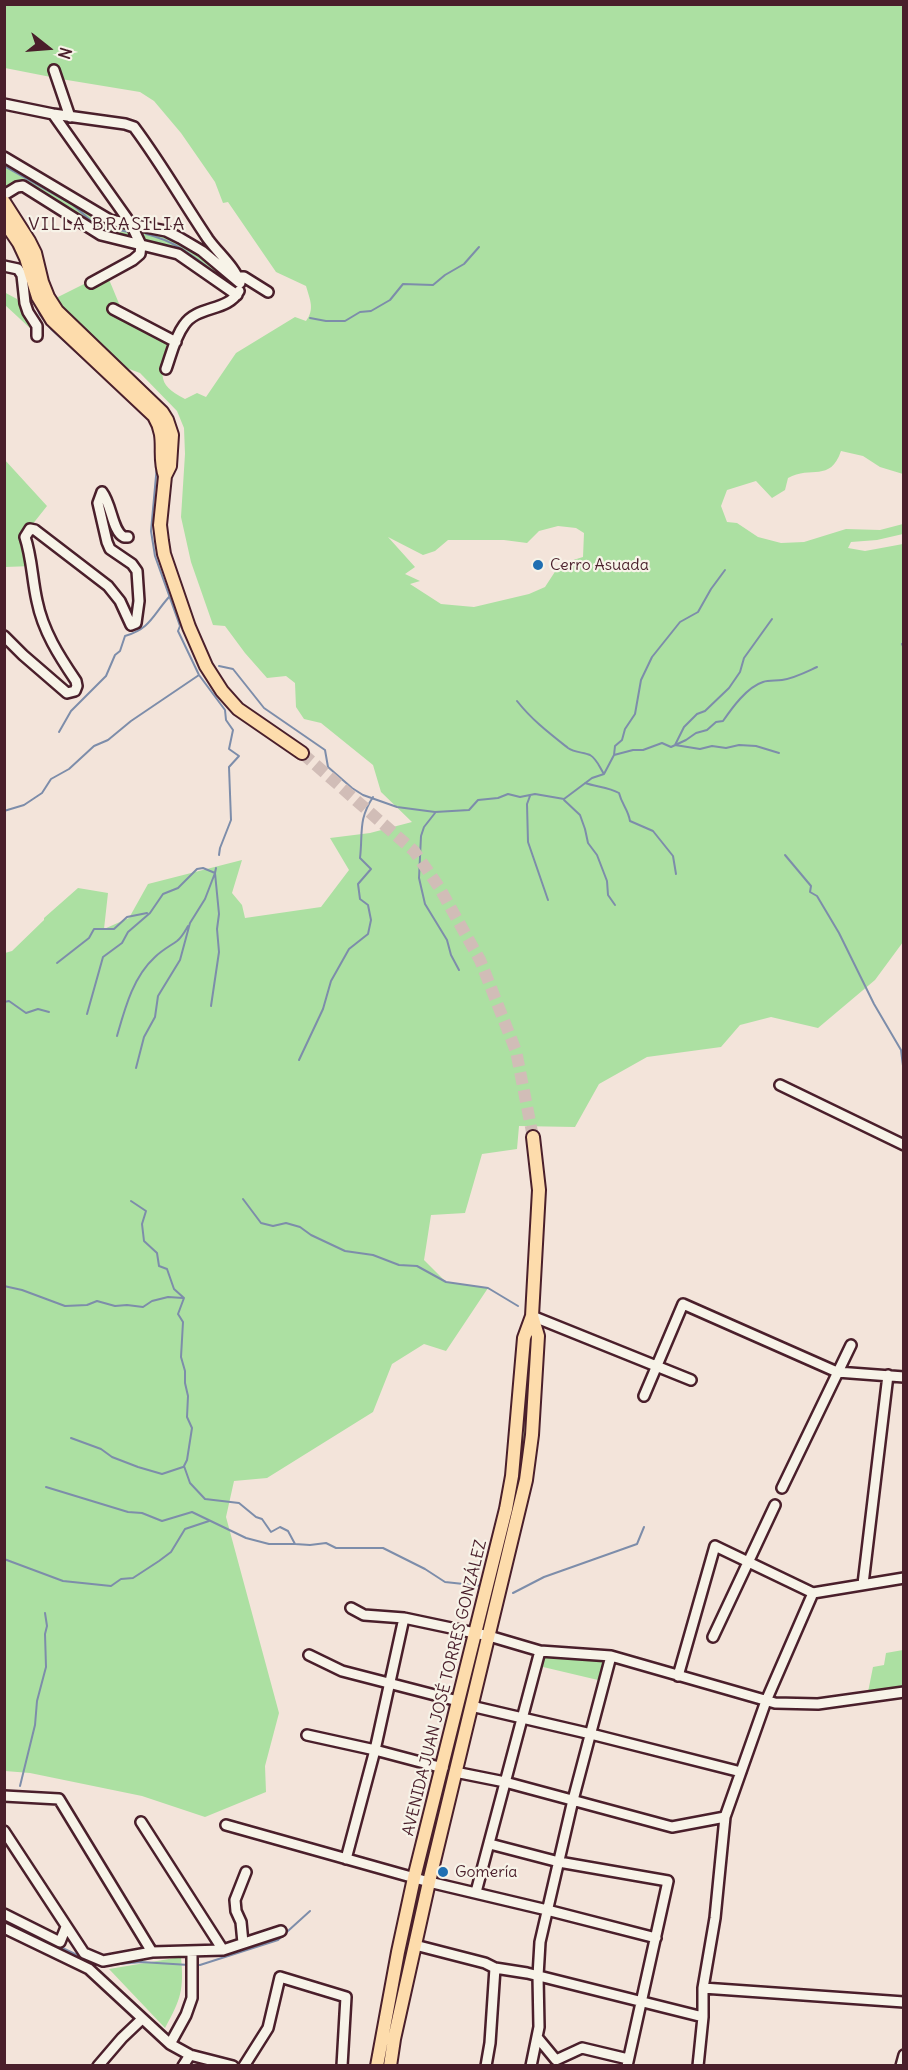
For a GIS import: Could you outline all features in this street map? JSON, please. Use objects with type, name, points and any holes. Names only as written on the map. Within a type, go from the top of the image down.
[{"type":"main road","points":[[4,202],[31,256],[48,297],[57,311],[162,412],[167,420],[172,435],[170,466],[165,476],[160,525],[164,554],[189,627],[206,666],[222,691],[238,709],[302,753]]},
{"type":"main road","points":[[4,222],[31,256]]},
{"type":"main road","name":"AVENIDA JUAN JOSÉ TORRES GONZÁLEZ","points":[[377,2066],[414,1878],[512,1476],[524,1338],[532,1316],[539,1190],[533,1137]]},
{"type":"main road","name":"AVENIDA JUAN JOSÉ TORRES GONZÁLEZ","points":[[390,2066],[429,1882],[520,1510],[532,1435],[538,1336],[532,1316]]},
{"type":"main road","points":[[483,1600],[497,1603]]},
{"type":"street","points":[[54,70],[69,117]]},
{"type":"street","points":[[4,104],[69,117],[125,124],[134,128],[185,201],[207,238],[239,280],[237,295],[226,304],[206,309],[184,325],[166,369]]},
{"type":"street","points":[[52,114],[131,224],[141,245],[140,254],[133,260],[91,284]]},
{"type":"street","points":[[4,157],[110,220],[166,231],[180,238],[202,251],[239,280]]},
{"type":"street","points":[[4,195],[23,186],[101,235],[178,255],[237,295]]},
{"type":"street","points":[[18,269],[31,256]]},
{"type":"street","points":[[4,266],[18,269],[24,280],[25,303],[37,326],[37,336]]},
{"type":"street","points":[[239,280],[244,277],[268,292]]},
{"type":"street","points":[[113,309],[176,342]]},
{"type":"street","points":[[4,636],[67,693],[75,691],[76,681],[49,638],[41,618],[30,553],[25,537],[30,529],[35,530],[108,586],[120,601],[129,622],[134,626],[139,610],[137,572],[132,564],[110,549],[98,502],[102,492],[111,509],[116,531],[128,537]]},
{"type":"street","points":[[780,1085],[903,1145]]},
{"type":"street","points":[[644,1396],[683,1304],[837,1372],[903,1377]]},
{"type":"street","points":[[532,1316],[691,1380]]},
{"type":"street","points":[[782,1488],[851,1345]]},
{"type":"street","points":[[863,1584],[888,1375]]},
{"type":"street","points":[[713,1637],[775,1505]]},
{"type":"street","points":[[678,1676],[715,1546],[813,1593],[903,1578]]},
{"type":"street","points":[[698,2066],[703,2017],[703,1988],[715,1918],[725,1817],[766,1701],[813,1593]]},
{"type":"street","points":[[351,1608],[364,1615],[404,1618],[489,1636],[540,1651],[611,1656],[775,1703],[818,1704],[903,1692]]},
{"type":"street","points":[[346,1859],[375,1750],[404,1618]]},
{"type":"street","points":[[476,1892],[540,1651]]},
{"type":"street","points":[[309,1654],[342,1671],[458,1701]]},
{"type":"street","points":[[531,2066],[539,2027],[540,1942],[573,1800],[611,1656]]},
{"type":"street","points":[[471,1706],[741,1772]]},
{"type":"street","points":[[307,1735],[442,1768]]},
{"type":"street","points":[[455,1772],[505,1782],[672,1827],[725,1817]]},
{"type":"street","points":[[4,1796],[59,1799],[152,1952]]},
{"type":"street","points":[[141,1822],[223,1950]]},
{"type":"street","points":[[226,1825],[429,1882],[656,1938]]},
{"type":"street","points":[[4,1830],[84,1953],[103,1961],[152,1952],[223,1950],[281,1931]]},
{"type":"street","points":[[490,1844],[559,1862],[668,1881],[628,2062],[582,2048],[556,2060],[537,2037]]},
{"type":"street","points":[[243,1943],[242,1922],[236,1911],[235,1900],[246,1872]]},
{"type":"street","points":[[4,1914],[60,1942],[66,1927]]},
{"type":"street","points":[[4,1928],[89,1969],[170,2044],[190,2055],[233,2066]]},
{"type":"street","points":[[415,1945],[485,1963],[495,1968],[538,1976],[703,2017]]},
{"type":"street","points":[[170,2044],[186,2015],[192,1998],[192,1952]]},
{"type":"street","points":[[486,2066],[490,2043],[495,1968]]},
{"type":"street","points":[[244,2066],[268,2028],[280,1977],[346,1998],[342,2066]]},
{"type":"street","points":[[703,1988],[903,2002]]},
{"type":"street","points":[[98,2066],[142,2019]]},
{"type":"street","points":[[183,2066],[190,2055]]},
{"type":"street","points":[[901,2066],[903,2055]]},
{"type":"green space","points":[[5,5],[903,5],[903,474],[880,467],[863,456],[841,451],[837,461],[831,467],[819,472],[796,474],[788,478],[785,490],[772,498],[756,481],[727,490],[721,506],[727,522],[737,523],[758,537],[781,543],[804,542],[846,529],[880,530],[903,524],[903,534],[877,540],[851,542],[848,548],[865,551],[903,544],[903,942],[875,980],[818,1028],[771,1017],[740,1025],[721,1047],[647,1057],[599,1084],[575,1127],[519,1126],[517,1149],[482,1154],[465,1213],[431,1215],[424,1260],[446,1282],[488,1288],[446,1351],[424,1344],[392,1364],[373,1412],[267,1478],[234,1481],[226,1517],[279,1713],[265,1766],[266,1792],[205,1817],[142,1796],[30,1773],[5,1771],[5,953],[12,951],[78,888],[108,893],[104,929],[129,918],[148,884],[242,860],[232,893],[242,905],[245,918],[321,907],[349,870],[330,838],[370,833],[412,822],[381,792],[373,765],[321,723],[304,719],[296,707],[295,683],[286,676],[267,678],[225,626],[213,625],[191,562],[181,517],[185,454],[184,428],[177,411],[140,373],[124,367],[54,299],[86,283],[90,288],[108,277],[120,306],[112,304],[109,309],[172,344],[163,370],[164,382],[168,388],[185,399],[197,393],[206,397],[236,353],[295,317],[306,321],[311,308],[306,286],[276,272],[228,202],[223,203],[215,182],[181,133],[154,101],[140,92],[5,68]],"holes":[[[558,526],[576,528],[584,533],[583,557],[560,564],[545,587],[529,594],[474,607],[441,604],[410,584],[420,581],[405,574],[415,567],[388,537],[423,555],[435,551],[448,540],[504,540],[527,543],[539,531]]]},
{"type":"green space","points":[[4,163],[115,226],[130,229],[134,236],[132,238],[104,232],[26,183],[19,181],[5,188]]},
{"type":"green space","points":[[139,230],[184,245],[237,285],[234,289],[178,251],[146,241]]},
{"type":"green space","points":[[4,292],[17,299],[32,330],[5,305]]},
{"type":"green space","points":[[4,459],[47,506],[28,530],[33,566],[5,567]]},
{"type":"green space","points":[[531,1336],[534,1360],[525,1468],[504,1566],[499,1565],[515,1497],[521,1459]]},
{"type":"green space","points":[[480,1642],[485,1643],[431,1857],[426,1856]]},
{"type":"green space","points":[[903,1650],[903,1687],[868,1692],[873,1667],[884,1665],[886,1653]]},
{"type":"green space","points":[[545,1653],[604,1659],[598,1680],[543,1667]]},
{"type":"green space","points":[[181,1957],[180,1994],[165,2028],[109,1969]]},
{"type":"waterway","points":[[4,166],[73,205],[97,226],[129,232]]},
{"type":"waterway","points":[[146,234],[183,249],[235,287]]},
{"type":"waterway","points":[[310,318],[345,321],[360,312],[371,311],[390,300],[403,284],[433,285],[464,264],[479,247]]},
{"type":"waterway","points":[[28,286],[40,315],[51,329],[136,407]]},
{"type":"waterway","points":[[142,413],[151,422]]},
{"type":"waterway","points":[[157,465],[151,531],[155,556],[180,626],[178,631],[199,675],[225,710],[226,720],[233,730],[229,749],[239,756],[229,767],[231,820],[219,855]]},
{"type":"waterway","points":[[219,666],[233,669],[264,708],[325,750],[328,767],[363,795],[397,807],[435,812],[469,810],[478,800],[498,798],[508,794],[520,797],[535,794],[564,799],[592,778],[604,774],[614,755],[615,746],[622,740],[625,729],[635,714],[641,680],[652,657],[680,622],[698,612],[725,570]]},
{"type":"waterway","points":[[59,732],[71,711],[106,676],[115,655],[120,651],[125,636],[146,625],[169,597]]},
{"type":"waterway","points":[[772,619],[744,658],[740,672],[729,688],[684,727],[675,745],[700,749],[712,746],[726,748],[739,745],[756,746],[779,753]]},
{"type":"waterway","points":[[902,644],[904,648]]},
{"type":"waterway","points":[[614,755],[643,750],[662,743],[671,747],[696,733],[707,730],[716,722],[723,721],[740,698],[751,688],[765,681],[791,678],[817,667]]},
{"type":"waterway","points":[[4,811],[24,805],[42,793],[51,779],[69,769],[94,746],[108,740],[131,721],[199,675]]},
{"type":"waterway","points":[[517,701],[547,732],[568,748],[592,757],[604,774]]},
{"type":"waterway","points":[[585,783],[619,793],[630,821],[653,831],[673,856],[676,874]]},
{"type":"waterway","points":[[530,796],[527,804],[528,842],[548,900]]},
{"type":"waterway","points":[[299,1060],[323,1009],[331,981],[349,949],[368,934],[371,920],[368,905],[360,899],[358,884],[371,869],[360,858],[363,820],[373,797]]},
{"type":"waterway","points":[[564,800],[580,815],[588,843],[597,855],[607,881],[608,895],[615,905]]},
{"type":"waterway","points":[[435,813],[424,827],[421,836],[419,878],[425,904],[447,940],[451,955],[459,970]]},
{"type":"waterway","points":[[785,855],[811,886],[810,892],[817,896],[839,933],[874,1004],[901,1050],[904,1074]]},
{"type":"waterway","points":[[87,1014],[103,957],[122,943],[128,932],[150,913],[163,894],[178,888],[197,869],[203,868],[215,873],[205,899],[190,923],[180,960],[158,996],[155,1017],[144,1037],[136,1068]]},
{"type":"waterway","points":[[211,1006],[219,952],[216,868]]},
{"type":"waterway","points":[[57,963],[89,938],[94,929],[114,929],[127,917],[147,913]]},
{"type":"waterway","points":[[117,1036],[135,983],[147,965],[179,939],[188,926]]},
{"type":"waterway","points":[[4,1002],[9,1001],[26,1013],[38,1009],[49,1012]]},
{"type":"waterway","points":[[243,1199],[261,1223],[273,1226],[286,1223],[300,1227],[311,1235],[345,1251],[373,1255],[399,1265],[417,1266],[446,1282],[488,1288],[518,1306]]},
{"type":"waterway","points":[[131,1201],[146,1211],[142,1224],[144,1241],[157,1253],[159,1266],[167,1269],[174,1289],[184,1298],[178,1314],[183,1322],[181,1357],[188,1396],[187,1417],[192,1428],[184,1466],[190,1483],[205,1499],[239,1503],[262,1519],[271,1532],[280,1527],[288,1531],[295,1544],[326,1543],[336,1548],[383,1548],[445,1582],[482,1586]]},
{"type":"waterway","points":[[4,1286],[22,1290],[65,1306],[87,1305],[97,1301],[115,1306],[143,1307],[152,1301],[168,1297],[183,1298]]},
{"type":"waterway","points":[[71,1438],[101,1449],[112,1457],[162,1474],[183,1467]]},
{"type":"waterway","points":[[46,1487],[128,1512],[142,1513],[162,1521],[192,1512],[246,1538],[269,1544],[295,1544]]},
{"type":"waterway","points":[[4,1559],[63,1581],[111,1586],[121,1579],[133,1578],[171,1552],[185,1529],[209,1521]]},
{"type":"waterway","points":[[513,1593],[544,1577],[637,1544],[644,1527]]},
{"type":"waterway","points":[[20,1786],[46,1667],[45,1613]]},
{"type":"waterway","points":[[195,1965],[278,1940],[310,1911]]},
{"type":"waterway","points":[[4,1920],[102,1965]]},
{"type":"waterway","points":[[108,1965],[141,1962],[189,1965]]},
{"type":"tunnel","points":[[302,753],[414,851],[439,887],[480,960],[516,1051],[533,1137]]},
{"type":"place","name":"Cerro Asuada","points":[[538,565]]},
{"type":"place","name":"Gomería","points":[[443,1872]]},
{"type":"district","name":"VILLA BRASILIA","points":[[107,225]]}]
